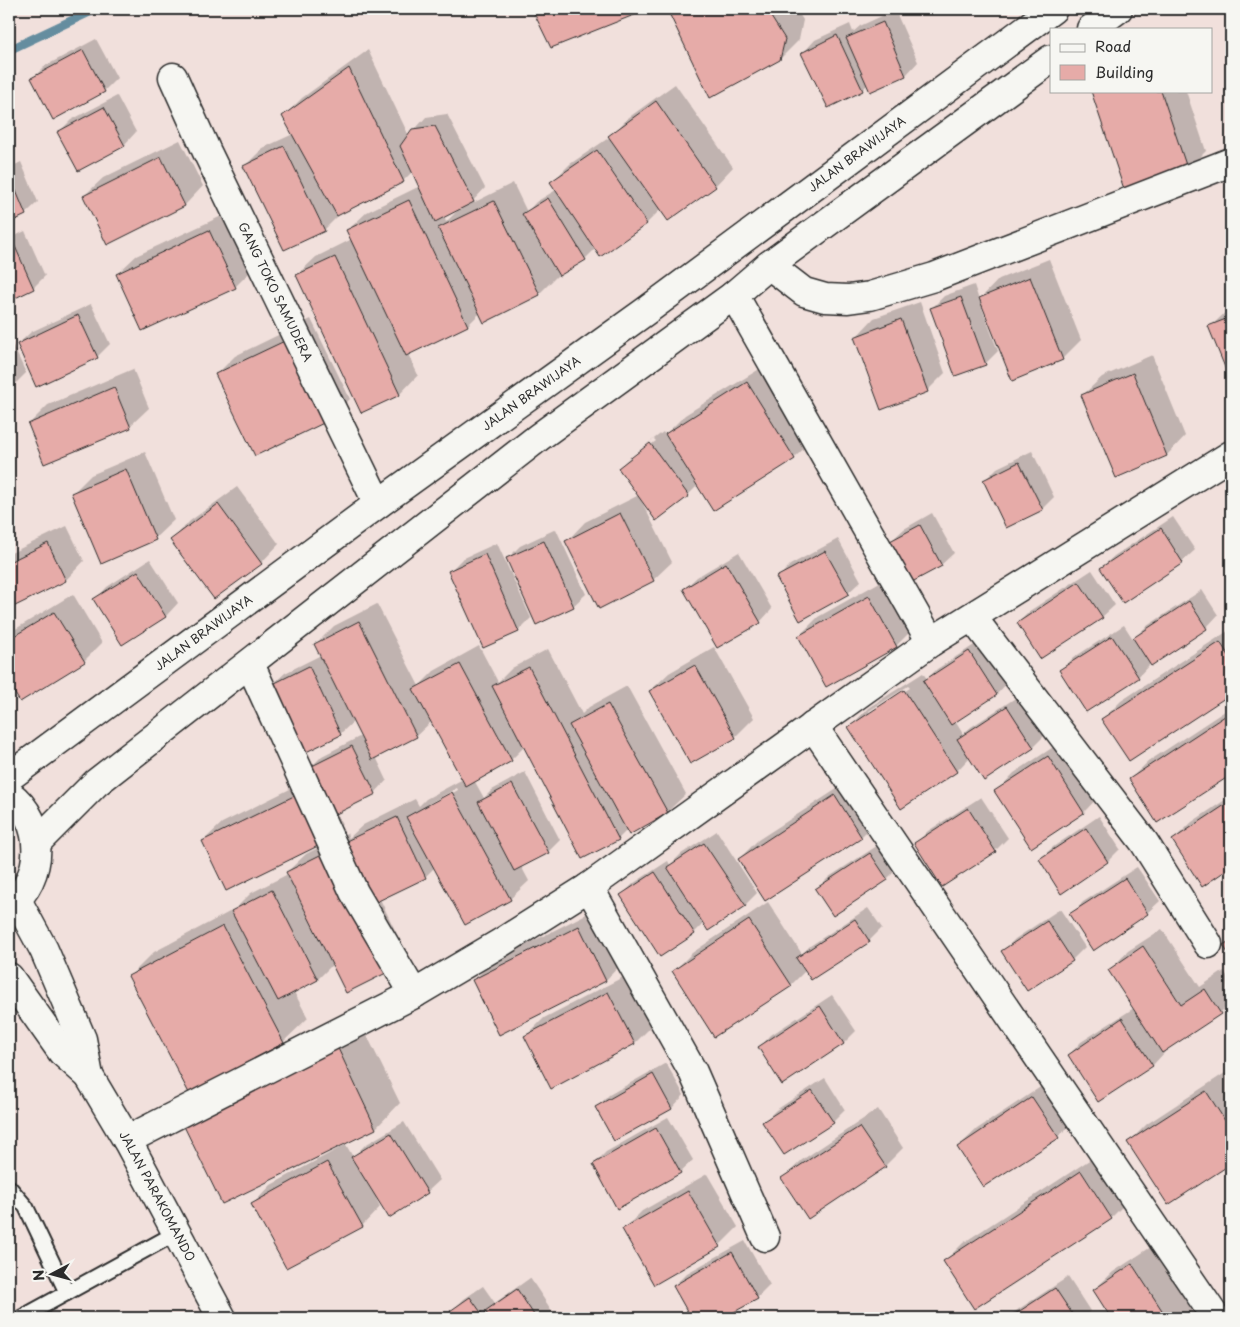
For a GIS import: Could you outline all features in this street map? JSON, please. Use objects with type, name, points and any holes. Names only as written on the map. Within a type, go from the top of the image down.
[{"type":"main road","name":"JALAN BRAWIJAYA","points":[[9,777],[378,504],[646,311],[1053,9]]},
{"type":"main road","points":[[1093,28],[1118,9]]},
{"type":"main road","points":[[36,842],[96,783],[539,437],[734,295],[769,265],[1050,59]]},
{"type":"main road","name":"GANG TOKO SAMUDERA","points":[[173,77],[207,152],[378,504]]},
{"type":"main road","points":[[769,265],[804,292],[825,298],[848,300],[870,296],[934,277],[1231,162]]},
{"type":"main road","points":[[734,295],[931,642]]},
{"type":"main road","points":[[126,1140],[414,994],[502,942],[589,887],[931,642],[1231,455]]},
{"type":"main road","points":[[972,617],[1144,842],[1208,944]]},
{"type":"main road","points":[[250,664],[354,892],[414,994]]},
{"type":"main road","points":[[813,726],[1216,1318]]},
{"type":"main road","points":[[9,794],[16,800],[30,819],[36,842],[36,863],[29,883],[13,903]]},
{"type":"main road","points":[[589,887],[693,1072],[765,1237]]},
{"type":"main road","name":"JALAN PARAKOMANDO","points":[[13,903],[44,950],[82,1039],[89,1076]]},
{"type":"main road","name":"JALAN PARAKOMANDO","points":[[9,977],[62,1052],[89,1076],[126,1140],[222,1318]]},
{"type":"lane","points":[[9,1187],[26,1207],[66,1293]]},
{"type":"lane","points":[[20,1318],[176,1233]]},
{"type":"building","points":[[532,9],[649,9],[551,48]]},
{"type":"building","points":[[667,9],[766,9],[785,39],[780,60],[710,98]]},
{"type":"building","points":[[883,22],[906,76],[870,92],[846,38]]},
{"type":"building","points":[[837,35],[863,91],[828,108],[801,53]]},
{"type":"building","points":[[83,50],[105,92],[53,120],[31,78]]},
{"type":"building","points":[[349,68],[404,182],[337,216],[282,116]]},
{"type":"building","points":[[1091,92],[1161,92],[1188,171],[1125,192]]},
{"type":"building","points":[[656,101],[716,187],[668,221],[608,136]]},
{"type":"building","points":[[104,107],[125,146],[78,171],[57,132]]},
{"type":"building","points":[[435,126],[474,202],[435,222],[400,146],[412,129]]},
{"type":"building","points":[[284,146],[325,231],[284,250],[243,166]]},
{"type":"building","points":[[597,150],[647,224],[600,257],[550,182]]},
{"type":"building","points":[[161,157],[185,206],[107,245],[83,196]]},
{"type":"building","points":[[9,174],[26,215],[9,223]]},
{"type":"building","points":[[548,198],[586,260],[559,276],[522,214]]},
{"type":"building","points":[[409,200],[468,326],[406,356],[346,230]]},
{"type":"building","points":[[494,201],[540,295],[484,323],[438,228]]},
{"type":"building","points":[[209,230],[236,288],[142,331],[116,274]]},
{"type":"building","points":[[13,242],[34,289],[9,301],[9,244]]},
{"type":"building","points":[[335,257],[400,395],[361,413],[296,275]]},
{"type":"building","points":[[1030,277],[1063,360],[1012,381],[979,298]]},
{"type":"building","points":[[961,297],[986,365],[955,376],[930,308]]},
{"type":"building","points":[[78,315],[98,358],[36,387],[17,344]]},
{"type":"building","points":[[1231,317],[1231,382],[1208,326]]},
{"type":"building","points":[[901,319],[928,392],[881,410],[854,337]]},
{"type":"building","points":[[293,337],[332,419],[255,456],[215,374]]},
{"type":"building","points":[[1133,373],[1167,456],[1116,478],[1081,395]]},
{"type":"building","points":[[747,382],[795,459],[713,511],[665,434]]},
{"type":"building","points":[[114,387],[131,428],[44,464],[28,424]]},
{"type":"building","points":[[650,443],[689,496],[656,521],[618,468]]},
{"type":"building","points":[[1019,462],[1043,510],[1006,528],[983,480]]},
{"type":"building","points":[[126,469],[156,540],[101,564],[71,493]]},
{"type":"building","points":[[218,504],[262,564],[214,599],[170,540]]},
{"type":"building","points":[[620,513],[654,581],[599,609],[565,541]]},
{"type":"building","points":[[920,525],[942,566],[912,582],[890,541]]},
{"type":"building","points":[[1161,528],[1183,563],[1123,603],[1100,568]]},
{"type":"building","points":[[544,541],[574,607],[536,625],[506,558]]},
{"type":"building","points":[[48,543],[66,581],[9,609],[9,562]]},
{"type":"building","points":[[825,551],[849,594],[800,621],[776,577]]},
{"type":"building","points":[[485,554],[519,632],[483,648],[448,571]]},
{"type":"building","points":[[726,563],[761,623],[717,648],[683,589]]},
{"type":"building","points":[[138,571],[166,617],[122,645],[93,599]]},
{"type":"building","points":[[1079,582],[1103,618],[1040,659],[1017,623]]},
{"type":"building","points":[[869,596],[897,647],[826,687],[798,636]]},
{"type":"building","points":[[1189,601],[1207,629],[1151,666],[1133,638]]},
{"type":"building","points":[[54,612],[85,662],[20,702],[9,684],[9,639]]},
{"type":"building","points":[[359,621],[417,737],[372,760],[314,644]]},
{"type":"building","points":[[1112,636],[1139,678],[1086,712],[1059,670]]},
{"type":"building","points":[[1220,642],[1231,659],[1231,694],[1129,761],[1101,719]]},
{"type":"building","points":[[969,651],[997,695],[951,725],[923,681]]},
{"type":"building","points":[[460,664],[512,761],[466,787],[413,689]]},
{"type":"building","points":[[695,665],[736,738],[690,764],[649,691]]},
{"type":"building","points":[[309,666],[341,735],[304,753],[271,685]]},
{"type":"building","points":[[529,667],[619,840],[582,859],[492,686]]},
{"type":"building","points":[[904,690],[957,772],[901,809],[848,727]]},
{"type":"building","points":[[608,704],[668,813],[629,835],[569,725]]},
{"type":"building","points":[[1007,706],[1034,748],[984,781],[957,739]]},
{"type":"building","points":[[1231,712],[1231,775],[1157,823],[1129,779]]},
{"type":"building","points":[[352,746],[376,794],[332,816],[308,768]]},
{"type":"building","points":[[1048,756],[1084,813],[1031,848],[994,791]]},
{"type":"building","points":[[512,784],[549,853],[514,871],[478,802]]},
{"type":"building","points":[[452,792],[511,900],[465,925],[406,817]]},
{"type":"building","points":[[300,793],[324,843],[226,891],[202,841]]},
{"type":"building","points":[[835,795],[862,838],[765,901],[738,859]]},
{"type":"building","points":[[1231,801],[1231,867],[1202,887],[1172,840]]},
{"type":"building","points":[[968,808],[996,852],[942,887],[914,843]]},
{"type":"building","points":[[397,817],[426,878],[372,904],[342,843]]},
{"type":"building","points":[[1086,828],[1108,862],[1061,894],[1039,859]]},
{"type":"building","points":[[704,843],[746,906],[708,931],[667,867]]},
{"type":"building","points":[[328,851],[388,972],[346,993],[286,872]]},
{"type":"building","points":[[870,853],[888,880],[833,916],[815,889]]},
{"type":"building","points":[[655,872],[695,934],[660,957],[620,895]]},
{"type":"building","points":[[1125,878],[1148,914],[1093,951],[1069,914]]},
{"type":"building","points":[[272,890],[318,980],[278,1001],[231,911]]},
{"type":"building","points":[[855,919],[870,942],[811,980],[796,958]]},
{"type":"building","points":[[749,920],[792,986],[714,1037],[672,971]]},
{"type":"building","points":[[1047,921],[1073,961],[1027,991],[1001,951]]},
{"type":"building","points":[[223,926],[284,1043],[189,1093],[128,976]]},
{"type":"building","points":[[579,926],[606,981],[499,1035],[472,980]]},
{"type":"building","points":[[1231,940],[1231,958],[1223,945]]},
{"type":"building","points":[[1143,946],[1181,1005],[1205,989],[1221,1014],[1162,1053],[1108,970]]},
{"type":"building","points":[[608,992],[635,1044],[551,1089],[524,1036]]},
{"type":"building","points":[[820,1006],[844,1044],[782,1085],[758,1047]]},
{"type":"building","points":[[1122,1018],[1153,1066],[1098,1102],[1068,1055]]},
{"type":"building","points":[[336,1044],[376,1129],[222,1204],[181,1120]]},
{"type":"building","points":[[653,1074],[672,1109],[614,1141],[595,1107]]},
{"type":"building","points":[[812,1090],[834,1123],[784,1155],[762,1122]]},
{"type":"building","points":[[1206,1091],[1231,1130],[1231,1164],[1168,1205],[1127,1142]]},
{"type":"building","points":[[1032,1097],[1059,1138],[983,1187],[957,1147]]},
{"type":"building","points":[[859,1127],[886,1167],[808,1219],[781,1178]]},
{"type":"building","points":[[656,1128],[681,1173],[617,1209],[593,1164]]},
{"type":"building","points":[[391,1133],[428,1193],[389,1218],[351,1157]]},
{"type":"building","points":[[327,1162],[363,1227],[286,1268],[251,1204]]},
{"type":"building","points":[[1081,1171],[1112,1219],[974,1309],[943,1261]]},
{"type":"building","points":[[688,1191],[720,1247],[654,1285],[622,1229]]},
{"type":"building","points":[[732,1252],[758,1299],[723,1318],[691,1318],[673,1286]]},
{"type":"building","points":[[1132,1264],[1167,1318],[1111,1318],[1093,1290]]},
{"type":"building","points":[[1055,1288],[1075,1318],[1009,1318]]},
{"type":"building","points":[[517,1289],[536,1318],[490,1318],[485,1311]]},
{"type":"building","points":[[470,1297],[485,1318],[455,1318],[450,1311]]},
{"type":"waterway","points":[[9,50],[96,9]]}]
